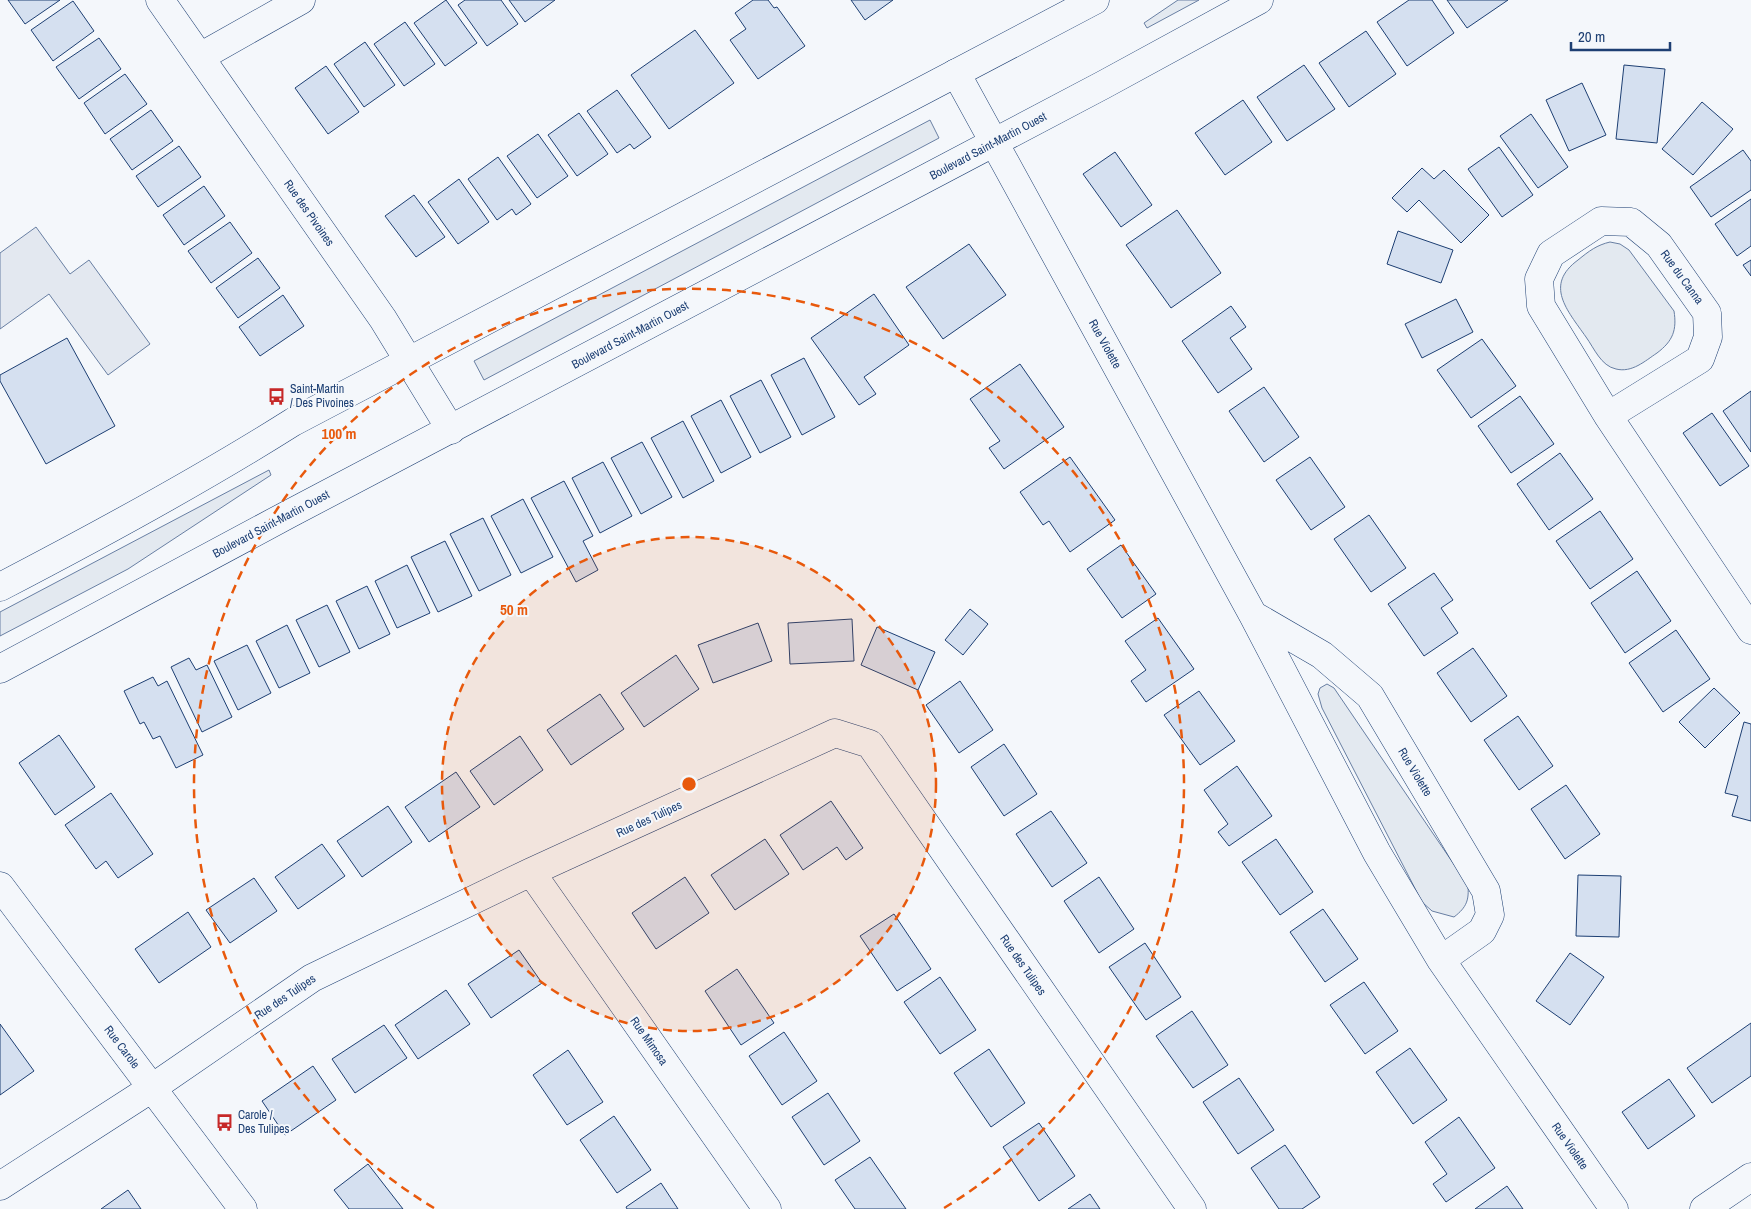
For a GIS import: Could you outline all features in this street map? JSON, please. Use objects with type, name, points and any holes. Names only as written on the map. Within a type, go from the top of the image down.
[{"type":"street","name":"Rue des Pivoines","points":[[160,0],[384,319],[451,430]]},
{"type":"street","points":[[200,57],[301,0]]},
{"type":"street","points":[[0,587],[137,516],[213,473],[293,422],[1095,0]]},
{"type":"street","name":"Boulevard Saint-Martin Ouest","points":[[0,669],[995,142],[1259,0]]},
{"type":"street","name":"Rue Violette","points":[[956,73],[1253,616],[1377,852],[1440,960],[1614,1209]]},
{"type":"street","name":"Rue du Canna","points":[[1608,416],[1700,359],[1708,337],[1707,313],[1658,245],[1631,222],[1600,221],[1551,254],[1539,279],[1541,306],[1608,416],[1751,630]]},
{"type":"street","name":"Rue Violette","points":[[1253,616],[1322,654],[1370,696],[1486,891],[1490,915],[1482,931],[1440,960]]},
{"type":"street","name":"Rue des Tulipes","points":[[0,1186],[152,1088],[312,978],[531,872],[835,733],[870,744],[1192,1209]]},
{"type":"street","name":"Rue Mimosa","points":[[531,872],[767,1209]]},
{"type":"street","name":"Rue Carole","points":[[0,886],[243,1209]]},
{"type":"street","points":[[1704,1209],[1751,1177]]},
{"type":"shaded area","points":[[1178,0],[1199,0],[1147,28],[1144,23]]},
{"type":"shaded area","points":[[930,120],[939,138],[484,380],[474,361]]},
{"type":"shaded area","points":[[36,227],[70,274],[89,260],[150,344],[108,375],[49,294],[0,329],[0,253]]},
{"type":"shaded area","points":[[1610,242],[1620,244],[1629,250],[1674,311],[1675,324],[1673,335],[1667,344],[1643,363],[1633,368],[1622,370],[1611,367],[1598,356],[1566,307],[1562,298],[1561,288],[1562,279],[1568,269],[1590,251]]},
{"type":"shaded area","points":[[269,470],[271,475],[128,569],[0,636],[0,612]]},
{"type":"shaded area","points":[[1327,684],[1334,688],[1468,885],[1466,903],[1462,910],[1454,917],[1432,911],[1422,902],[1322,708],[1318,694],[1320,688]]},
{"type":"building","points":[[8,0],[60,0],[25,24]]},
{"type":"building","points":[[446,0],[477,43],[445,66],[414,23]]},
{"type":"building","points":[[465,0],[501,0],[518,24],[487,46],[458,5]]},
{"type":"building","points":[[509,0],[555,0],[525,22]]},
{"type":"building","points":[[753,0],[768,0],[774,8],[777,7],[805,46],[758,79],[730,40],[746,29],[735,13]]},
{"type":"building","points":[[851,0],[893,0],[865,20]]},
{"type":"building","points":[[1409,0],[1432,0],[1454,33],[1407,66],[1377,22]]},
{"type":"building","points":[[1447,0],[1508,0],[1467,28]]},
{"type":"building","points":[[73,1],[94,31],[53,61],[31,30]]},
{"type":"building","points":[[405,22],[435,64],[404,86],[374,44]]},
{"type":"building","points":[[695,30],[734,83],[669,129],[631,75]]},
{"type":"building","points":[[1366,31],[1396,74],[1349,107],[1319,63]]},
{"type":"building","points":[[99,38],[121,69],[79,99],[56,67]]},
{"type":"building","points":[[365,42],[395,85],[364,107],[334,64]]},
{"type":"building","points":[[1304,65],[1335,109],[1287,141],[1257,97]]},
{"type":"building","points":[[1624,65],[1665,69],[1657,143],[1616,139]]},
{"type":"building","points":[[326,66],[359,112],[328,134],[295,88]]},
{"type":"building","points":[[125,74],[147,104],[105,134],[84,103]]},
{"type":"building","points":[[1582,83],[1606,135],[1569,151],[1546,100]]},
{"type":"building","points":[[617,90],[651,137],[634,149],[630,144],[617,153],[587,111]]},
{"type":"building","points":[[1243,100],[1272,142],[1225,175],[1195,133]]},
{"type":"building","points":[[1702,102],[1733,129],[1693,175],[1662,149]]},
{"type":"building","points":[[151,110],[173,141],[132,170],[110,139]]},
{"type":"building","points":[[579,113],[608,154],[577,176],[548,135]]},
{"type":"building","points":[[1531,114],[1568,167],[1538,188],[1500,136]]},
{"type":"building","points":[[538,134],[568,176],[537,198],[507,156]]},
{"type":"building","points":[[179,146],[201,177],[158,207],[136,176]]},
{"type":"building","points":[[1499,147],[1533,195],[1502,217],[1468,169]]},
{"type":"building","points":[[1743,150],[1751,161],[1751,190],[1711,217],[1690,187]]},
{"type":"building","points":[[1115,152],[1152,205],[1121,227],[1083,174]]},
{"type":"building","points":[[498,157],[531,204],[516,215],[512,209],[497,220],[468,179]]},
{"type":"building","points":[[1422,168],[1434,179],[1444,170],[1489,215],[1461,243],[1419,200],[1407,212],[1392,198]]},
{"type":"building","points":[[459,179],[489,222],[458,244],[428,202]]},
{"type":"building","points":[[204,186],[225,216],[184,245],[163,215]]},
{"type":"building","points":[[414,195],[445,237],[416,257],[385,216]]},
{"type":"building","points":[[1751,199],[1751,246],[1737,256],[1715,224]]},
{"type":"building","points":[[1177,210],[1221,273],[1171,308],[1126,245]]},
{"type":"building","points":[[230,222],[252,253],[211,283],[188,251]]},
{"type":"building","points":[[1398,231],[1453,250],[1441,283],[1387,264]]},
{"type":"building","points":[[969,244],[1006,295],[943,339],[906,287]]},
{"type":"building","points":[[258,258],[280,288],[238,318],[216,288]]},
{"type":"building","points":[[1751,260],[1751,276],[1743,265]]},
{"type":"building","points":[[874,294],[909,345],[864,377],[876,394],[859,405],[811,338]]},
{"type":"building","points":[[283,295],[304,326],[260,356],[239,327]]},
{"type":"building","points":[[1456,299],[1473,332],[1422,358],[1405,324]]},
{"type":"building","points":[[1231,306],[1246,327],[1230,338],[1252,369],[1218,393],[1182,341]]},
{"type":"building","points":[[67,338],[115,426],[46,464],[0,381],[0,375]]},
{"type":"building","points":[[1482,339],[1516,386],[1471,418],[1437,370]]},
{"type":"building","points":[[804,358],[835,417],[802,435],[771,375]]},
{"type":"building","points":[[1020,364],[1064,427],[1004,469],[989,448],[1000,441],[970,399]]},
{"type":"building","points":[[761,380],[791,437],[760,453],[730,396]]},
{"type":"building","points":[[1264,387],[1299,437],[1264,462],[1229,411]]},
{"type":"building","points":[[1751,391],[1751,452],[1723,411]]},
{"type":"building","points":[[1520,396],[1554,444],[1511,473],[1478,426]]},
{"type":"building","points":[[721,400],[751,457],[721,473],[691,416]]},
{"type":"building","points":[[1712,413],[1749,466],[1720,486],[1683,433]]},
{"type":"building","points":[[683,421],[714,481],[683,498],[651,438]]},
{"type":"building","points":[[642,442],[672,497],[641,514],[611,458]]},
{"type":"building","points":[[1560,453],[1593,499],[1549,530],[1517,484]]},
{"type":"building","points":[[1070,457],[1115,520],[1070,552],[1049,521],[1043,525],[1020,492]]},
{"type":"building","points":[[1310,457],[1345,507],[1311,530],[1276,480]]},
{"type":"building","points":[[603,462],[632,516],[600,533],[572,478]]},
{"type":"building","points":[[564,481],[593,536],[583,541],[598,570],[576,582],[531,498]]},
{"type":"building","points":[[523,499],[553,557],[521,573],[491,516]]},
{"type":"building","points":[[1600,511],[1633,559],[1590,589],[1556,541]]},
{"type":"building","points":[[1369,515],[1406,568],[1371,592],[1334,539]]},
{"type":"building","points":[[483,518],[511,575],[479,591],[450,534]]},
{"type":"building","points":[[445,541],[472,596],[438,612],[411,557]]},
{"type":"building","points":[[1121,545],[1156,594],[1122,618],[1087,569]]},
{"type":"building","points":[[407,565],[430,613],[397,628],[375,581]]},
{"type":"building","points":[[1637,571],[1671,621],[1625,653],[1591,603]]},
{"type":"building","points":[[1434,573],[1453,600],[1441,608],[1458,633],[1424,656],[1388,604]]},
{"type":"building","points":[[367,586],[390,634],[359,649],[336,601]]},
{"type":"building","points":[[327,605],[350,652],[319,667],[296,620]]},
{"type":"building","points":[[970,609],[988,624],[963,655],[945,640]]},
{"type":"building","points":[[1158,618],[1194,669],[1146,702],[1131,681],[1146,670],[1125,641]]},
{"type":"building","points":[[852,619],[854,661],[790,664],[788,623]]},
{"type":"building","points":[[758,623],[772,661],[713,683],[698,645]]},
{"type":"building","points":[[287,625],[310,673],[279,688],[256,641]]},
{"type":"building","points":[[877,627],[935,652],[918,690],[861,665]]},
{"type":"building","points":[[1676,630],[1710,679],[1663,712],[1629,663]]},
{"type":"building","points":[[247,645],[271,693],[238,710],[214,661]]},
{"type":"building","points":[[1473,648],[1507,696],[1471,722],[1437,673]]},
{"type":"building","points":[[676,655],[699,689],[644,727],[621,693]]},
{"type":"building","points":[[189,658],[196,670],[207,665],[232,717],[202,732],[171,667]]},
{"type":"building","points":[[153,677],[158,686],[167,681],[203,755],[176,768],[160,736],[153,739],[144,722],[140,724],[124,691]]},
{"type":"building","points":[[960,681],[993,730],[959,753],[926,705]]},
{"type":"building","points":[[1714,688],[1740,713],[1705,748],[1679,722]]},
{"type":"building","points":[[1199,691],[1235,741],[1200,765],[1164,715]]},
{"type":"building","points":[[600,694],[624,729],[571,765],[547,730]]},
{"type":"building","points":[[1518,716],[1553,766],[1519,790],[1484,740]]},
{"type":"building","points":[[1744,722],[1751,724],[1751,821],[1732,816],[1738,796],[1725,793]]},
{"type":"building","points":[[59,735],[95,787],[55,815],[19,763]]},
{"type":"building","points":[[520,736],[543,770],[494,805],[470,771]]},
{"type":"building","points":[[1004,744],[1037,794],[1004,816],[971,767]]},
{"type":"building","points":[[1237,766],[1272,816],[1229,846],[1218,832],[1228,824],[1204,790]]},
{"type":"building","points":[[456,772],[480,807],[429,842],[405,807]]},
{"type":"building","points":[[1566,785],[1600,834],[1565,859],[1531,809]]},
{"type":"building","points":[[111,793],[153,854],[118,878],[106,861],[96,869],[65,825]]},
{"type":"building","points":[[831,801],[863,848],[846,860],[837,847],[803,870],[780,835]]},
{"type":"building","points":[[388,806],[412,842],[362,877],[337,841]]},
{"type":"building","points":[[1051,811],[1087,863],[1052,887],[1016,834]]},
{"type":"building","points":[[765,839],[789,874],[735,910],[711,875]]},
{"type":"building","points":[[1276,839],[1313,892],[1280,915],[1242,862]]},
{"type":"building","points":[[322,844],[345,876],[298,909],[275,877]]},
{"type":"building","points":[[1578,875],[1621,876],[1619,937],[1576,936]]},
{"type":"building","points":[[685,877],[709,913],[656,949],[632,913]]},
{"type":"building","points":[[1099,877],[1134,929],[1099,953],[1064,901]]},
{"type":"building","points":[[254,878],[277,911],[230,943],[206,910]]},
{"type":"building","points":[[1323,909],[1358,959],[1325,982],[1290,932]]},
{"type":"building","points":[[188,912],[211,947],[159,983],[135,949]]},
{"type":"building","points":[[894,914],[931,969],[897,991],[860,936]]},
{"type":"building","points":[[1145,943],[1181,997],[1146,1020],[1109,967]]},
{"type":"building","points":[[519,950],[542,983],[491,1018],[468,984]]},
{"type":"building","points":[[1570,953],[1604,977],[1570,1025],[1536,1001]]},
{"type":"building","points":[[737,969],[774,1023],[741,1045],[705,991]]},
{"type":"building","points":[[940,977],[976,1030],[940,1054],[904,1002]]},
{"type":"building","points":[[1364,982],[1398,1031],[1365,1054],[1330,1005]]},
{"type":"building","points":[[446,990],[470,1024],[418,1059],[395,1025]]},
{"type":"building","points":[[1192,1011],[1228,1065],[1193,1088],[1156,1036]]},
{"type":"building","points":[[1751,1023],[1751,1076],[1712,1103],[1687,1068]]},
{"type":"building","points":[[0,1024],[34,1071],[0,1095]]},
{"type":"building","points":[[384,1025],[407,1058],[355,1093],[332,1059]]},
{"type":"building","points":[[784,1032],[817,1081],[782,1105],[749,1056]]},
{"type":"building","points":[[1410,1048],[1447,1100],[1413,1124],[1376,1072]]},
{"type":"building","points":[[989,1049],[1025,1103],[991,1127],[954,1073]]},
{"type":"building","points":[[568,1050],[603,1102],[567,1125],[533,1075]]},
{"type":"building","points":[[313,1066],[336,1100],[285,1135],[262,1101]]},
{"type":"building","points":[[1239,1078],[1274,1130],[1238,1154],[1203,1102]]},
{"type":"building","points":[[1669,1079],[1695,1116],[1648,1149],[1622,1112]]},
{"type":"building","points":[[828,1093],[860,1141],[824,1165],[792,1117]]},
{"type":"building","points":[[614,1116],[651,1170],[617,1193],[580,1140]]},
{"type":"building","points":[[1459,1117],[1495,1168],[1446,1202],[1433,1184],[1447,1174],[1425,1142]]},
{"type":"building","points":[[1039,1123],[1075,1176],[1039,1201],[1003,1147]]},
{"type":"building","points":[[1285,1145],[1320,1197],[1302,1209],[1279,1209],[1251,1168]]},
{"type":"building","points":[[870,1157],[906,1209],[855,1209],[835,1180]]},
{"type":"building","points":[[368,1164],[403,1209],[349,1209],[334,1190]]},
{"type":"building","points":[[661,1183],[678,1209],[627,1209],[626,1207]]},
{"type":"building","points":[[1507,1186],[1523,1209],[1475,1209]]},
{"type":"building","points":[[128,1190],[141,1209],[101,1209]]},
{"type":"building","points":[[1090,1194],[1100,1209],[1068,1209]]},
{"type":"place","name":"Saint-Martin / Des Pivoines","points":[[276,396]]},
{"type":"place","name":"Carole / Des Tulipes","points":[[224,1122]]}]
